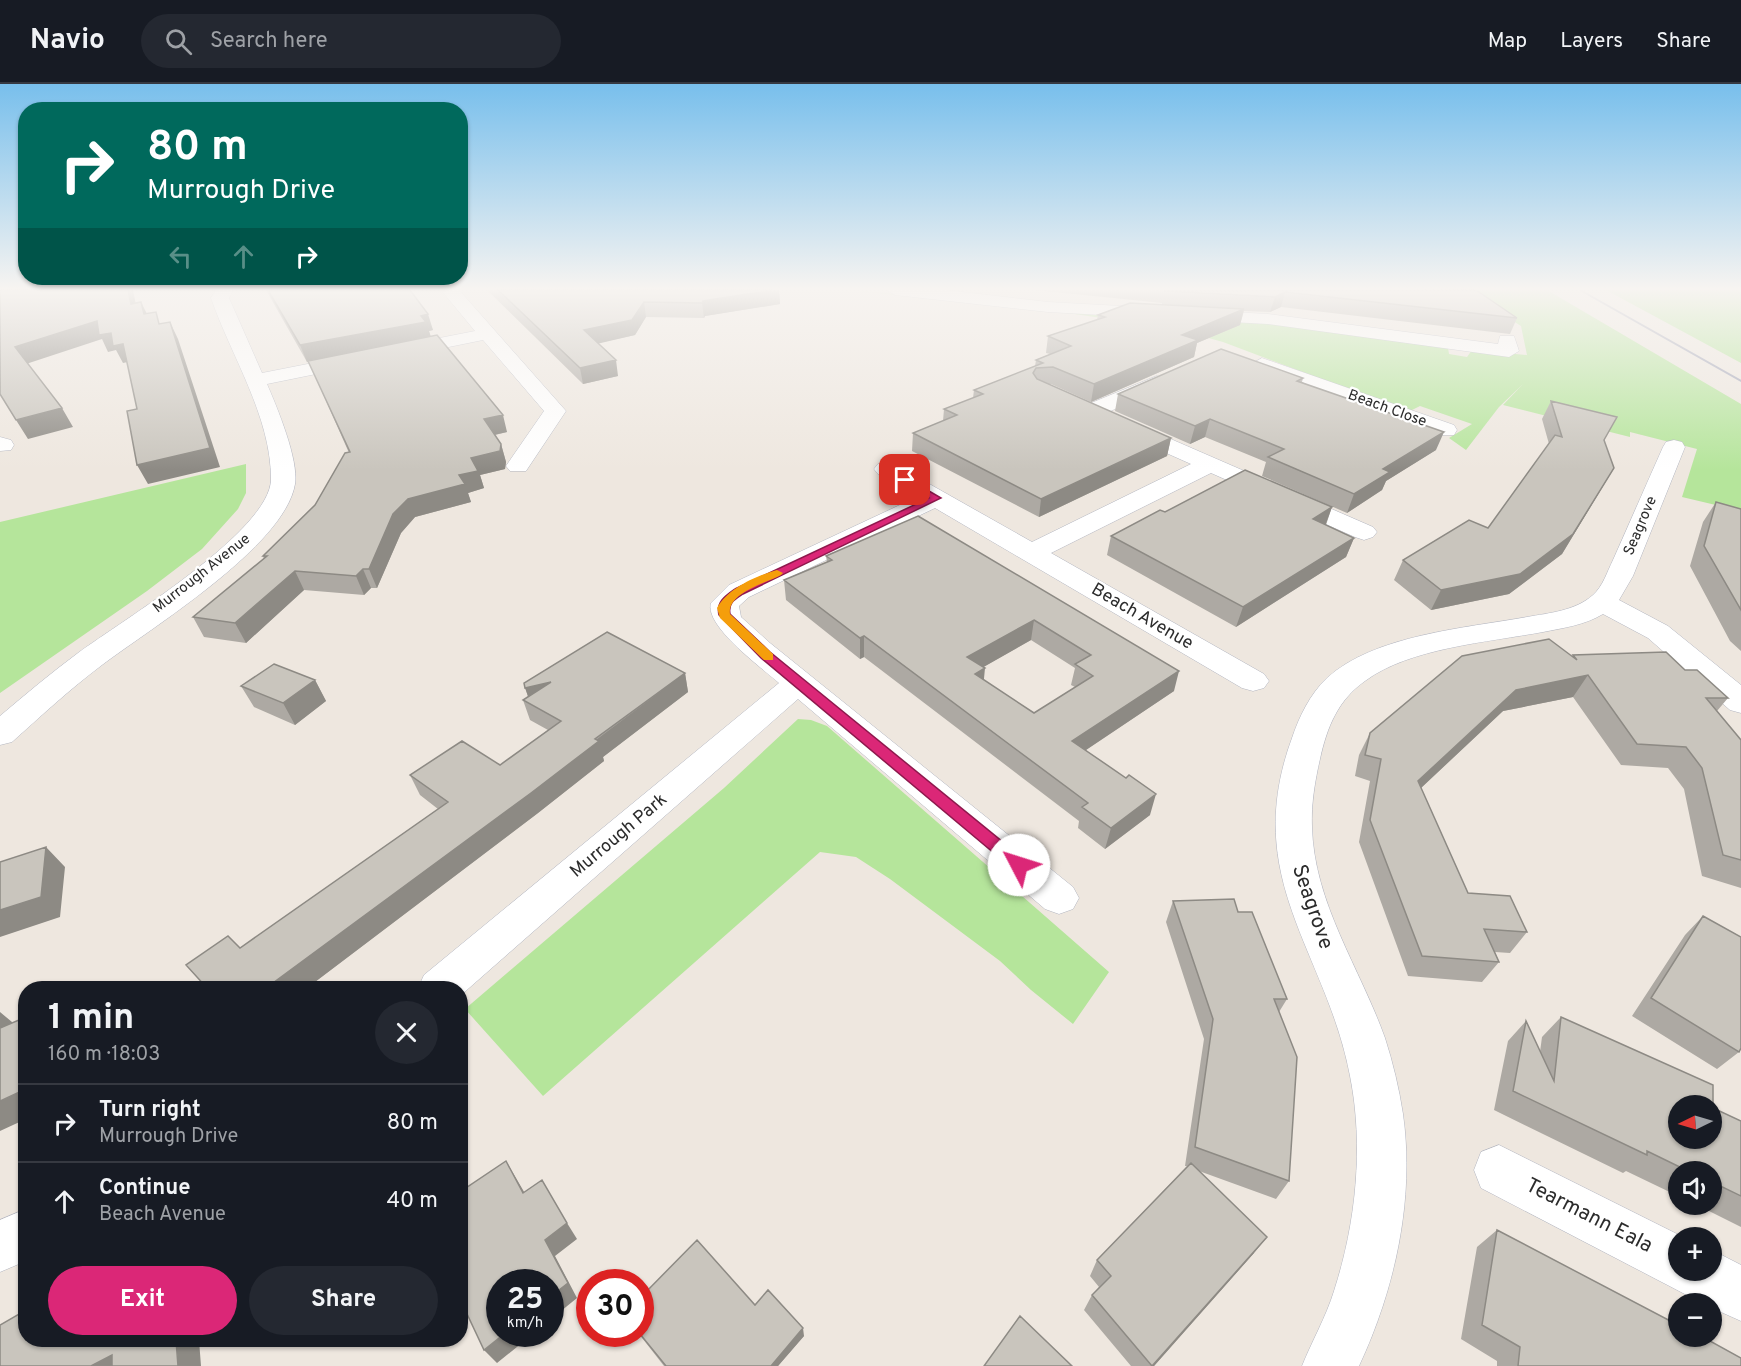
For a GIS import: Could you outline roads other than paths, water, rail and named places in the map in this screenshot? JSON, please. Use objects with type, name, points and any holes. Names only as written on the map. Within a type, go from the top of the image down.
[{"type":"street","name":"Murrough Avenue","points":[[0,735],[90,659],[195,583],[258,530],[278,499],[283,483],[278,447],[256,380],[241,350]]},
{"type":"street","points":[[256,380],[407,350]]},
{"type":"street","points":[[500,350],[555,411],[518,466]]},
{"type":"street","points":[[1478,350],[1509,350]]},
{"type":"street","name":"Beach Close","points":[[1245,357],[1446,430]]},
{"type":"street","points":[[1177,373],[1081,406],[1364,532]]},
{"type":"street","name":"Seagrove","points":[[1330,1366],[1350,1326],[1368,1264],[1380,1175],[1381,1138],[1373,1073],[1362,1038],[1312,916],[1296,868],[1292,841],[1294,799],[1307,745],[1319,712],[1337,686],[1368,664],[1415,650],[1562,620],[1602,602],[1613,588],[1639,533],[1674,447]]},
{"type":"street","points":[[1031,553],[1210,464]]},
{"type":"street","name":"Beach Avenue","points":[[886,469],[1253,681]]},
{"type":"street","points":[[936,498],[739,591],[728,599],[723,608],[725,615],[748,639],[798,682],[1059,898]]},
{"type":"street","points":[[1602,602],[1658,632],[1741,702]]},
{"type":"street","name":"Murrough Park","points":[[447,981],[798,682]]},
{"type":"street","name":"Tearmann Eala","points":[[1499,1170],[1668,1257]]},
{"type":"street","points":[[0,1246],[18,1238]]},
{"type":"street","points":[[1716,1281],[1741,1294]]},
{"type":"railway","points":[[1686,350],[1741,381]]}]
